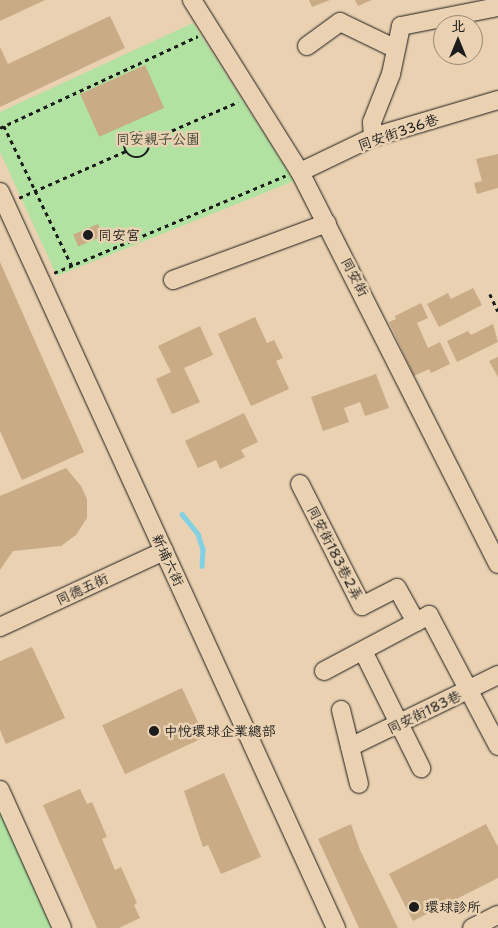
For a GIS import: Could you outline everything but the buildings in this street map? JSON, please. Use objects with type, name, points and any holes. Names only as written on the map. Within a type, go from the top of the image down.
[{"type":"street","name":"同安街","points":[[192,0],[294,173],[327,223],[372,308],[414,402],[498,564]]},
{"type":"street","points":[[373,137],[372,122],[391,74],[401,26],[498,7]]},
{"type":"street","points":[[307,46],[340,22],[396,49]]},
{"type":"street","name":"同安街336巷","points":[[294,173],[373,137],[498,100]]},
{"type":"street","name":"新埔六街","points":[[0,192],[336,928]]},
{"type":"street","points":[[173,280],[327,223]]},
{"type":"street","name":"同安街183巷2弄","points":[[300,484],[362,606],[398,588],[416,622]]},
{"type":"street","name":"同德五街","points":[[0,627],[164,550]]},
{"type":"street","points":[[324,672],[429,615],[498,746]]},
{"type":"street","points":[[363,650],[421,768]]},
{"type":"street","name":"同安街183巷","points":[[350,747],[399,725],[498,675]]},
{"type":"street","points":[[341,710],[359,784]]},
{"type":"street","points":[[0,790],[62,928]]},
{"type":"street","points":[[472,928],[498,915]]},
{"type":"path","points":[[0,128],[200,35]]},
{"type":"path","points":[[150,140],[241,100]]},
{"type":"path","points":[[4,126],[72,266]]},
{"type":"path","points":[[132,132],[144,133],[150,140],[150,149],[141,158],[132,157],[126,151],[125,138],[132,132]]},
{"type":"path","points":[[19,198],[126,151]]},
{"type":"path","points":[[54,273],[294,173]]},
{"type":"path","points":[[490,294],[498,311]]},
{"type":"green space","name":"同安親子公園","points":[[193,23],[294,181],[57,276],[0,152],[0,112]]},
{"type":"green space","points":[[0,808],[51,928],[0,928]]},
{"type":"waterway","points":[[182,514],[198,534],[203,549],[202,566]]},
{"type":"place","name":"同安宮","points":[[88,235]]},
{"type":"place","name":"中悅環球企業總部","points":[[154,731]]},
{"type":"place","name":"環球診所","points":[[414,907]]}]
